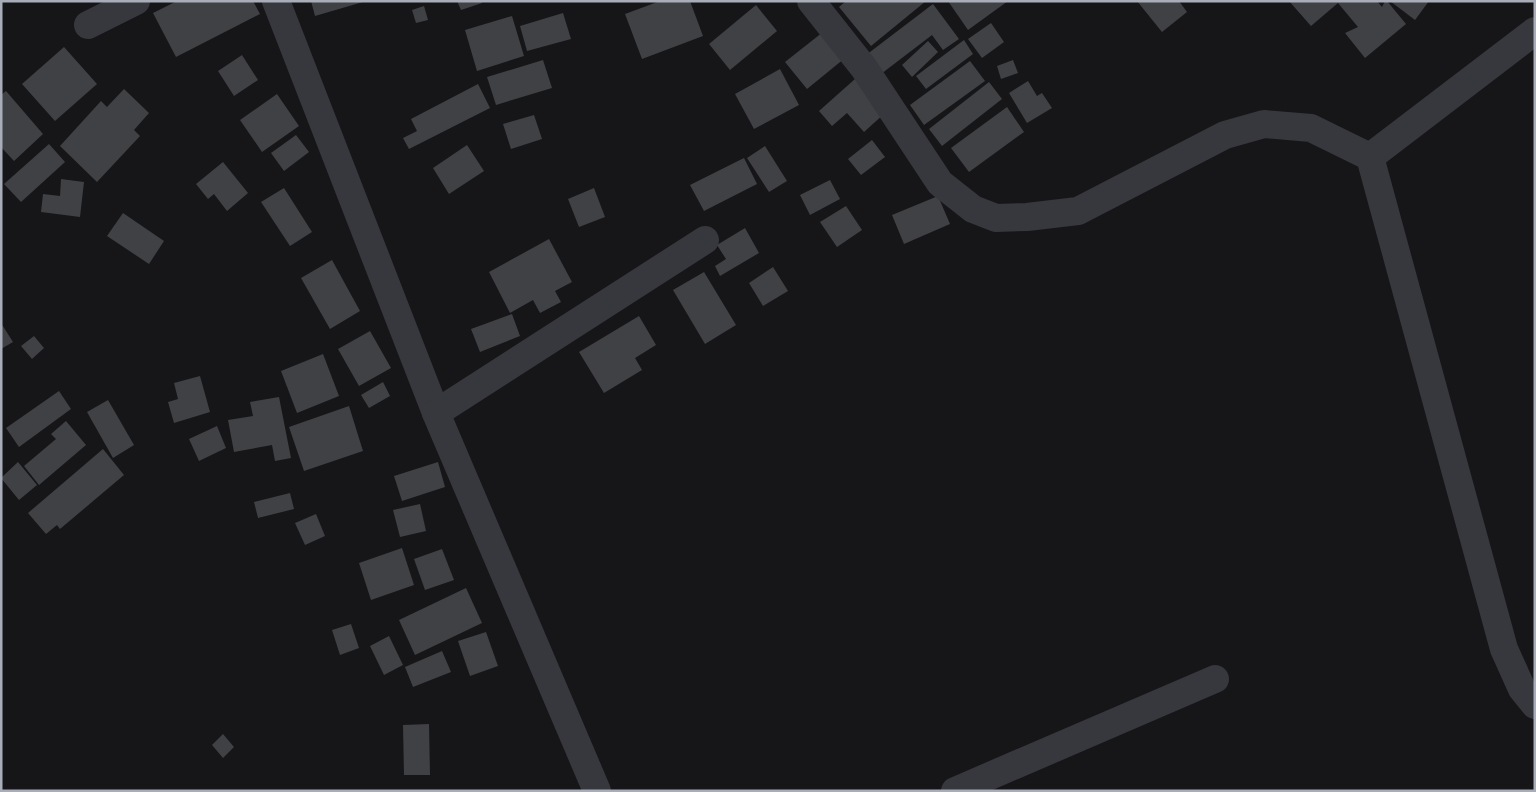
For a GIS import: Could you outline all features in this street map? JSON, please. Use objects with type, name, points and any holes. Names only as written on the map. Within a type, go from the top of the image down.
[{"type":"street","points":[[88,25],[136,1]]},
{"type":"street","points":[[276,1],[436,413],[597,791]]},
{"type":"street","points":[[811,1],[864,68],[940,183],[973,210],[996,218],[1027,217],[1078,211],[1225,135],[1264,124],[1311,128],[1370,157],[1504,649],[1522,689],[1535,705]]},
{"type":"street","points":[[1370,157],[1535,31]]},
{"type":"street","points":[[436,413],[706,240]]},
{"type":"street","points":[[955,791],[1215,679]]},
{"type":"building","points":[[177,1],[253,1],[260,14],[176,57],[153,13]]},
{"type":"building","points":[[311,1],[363,1],[363,2],[315,16]]},
{"type":"building","points":[[457,1],[481,1],[482,3],[461,10]]},
{"type":"building","points":[[660,1],[690,1],[703,36],[642,59],[625,14]]},
{"type":"building","points":[[846,1],[926,1],[871,46],[839,7]]},
{"type":"building","points":[[948,1],[1008,1],[968,30]]},
{"type":"building","points":[[1137,1],[1179,1],[1187,12],[1162,32]]},
{"type":"building","points":[[1289,1],[1377,1],[1382,7],[1385,1],[1387,1],[1406,24],[1365,58],[1345,33],[1358,27],[1338,3],[1311,26]]},
{"type":"building","points":[[1390,1],[1429,1],[1415,20]]},
{"type":"building","points":[[933,4],[959,39],[943,50],[932,35],[881,74],[866,55]]},
{"type":"building","points":[[756,5],[777,31],[730,70],[709,44]]},
{"type":"building","points":[[424,6],[428,20],[416,23],[412,10]]},
{"type":"building","points":[[563,13],[571,39],[527,51],[520,26]]},
{"type":"building","points":[[512,16],[524,56],[477,71],[465,30]]},
{"type":"building","points":[[991,23],[1004,42],[982,58],[968,39]]},
{"type":"building","points":[[823,32],[845,58],[807,89],[785,62]]},
{"type":"building","points":[[964,40],[973,54],[926,89],[916,76]]},
{"type":"building","points":[[928,41],[938,52],[912,77],[902,65]]},
{"type":"building","points":[[64,47],[97,84],[55,121],[22,84]]},
{"type":"building","points":[[242,55],[258,80],[234,96],[218,71]]},
{"type":"building","points":[[543,60],[552,88],[496,105],[487,77]]},
{"type":"building","points":[[1013,60],[1018,73],[1001,79],[997,66]]},
{"type":"building","points":[[970,61],[985,81],[924,125],[910,105]]},
{"type":"building","points":[[780,69],[799,105],[754,129],[735,94]]},
{"type":"building","points":[[855,79],[885,113],[864,132],[847,113],[832,126],[819,111]]},
{"type":"building","points":[[1028,81],[1037,96],[1042,93],[1052,108],[1027,123],[1009,93]]},
{"type":"building","points":[[989,82],[1002,99],[942,146],[929,129]]},
{"type":"building","points":[[478,84],[490,108],[409,149],[403,138],[417,131],[411,119]]},
{"type":"building","points":[[124,89],[149,113],[134,130],[140,136],[97,182],[60,146],[101,101],[107,107]]},
{"type":"building","points":[[6,91],[43,134],[14,161],[1,147],[1,95]]},
{"type":"building","points":[[277,94],[299,126],[262,152],[240,120]]},
{"type":"building","points":[[1007,107],[1024,132],[969,172],[951,148]]},
{"type":"building","points":[[534,115],[542,139],[511,149],[503,124]]},
{"type":"building","points":[[296,135],[309,152],[284,171],[271,153]]},
{"type":"building","points":[[872,140],[885,157],[861,175],[848,159]]},
{"type":"building","points":[[49,144],[65,162],[21,202],[4,184]]},
{"type":"building","points":[[467,145],[484,171],[449,194],[433,168]]},
{"type":"building","points":[[765,146],[787,181],[769,192],[747,158]]},
{"type":"building","points":[[744,158],[757,184],[704,211],[690,185]]},
{"type":"building","points":[[223,162],[248,193],[227,211],[214,194],[208,199],[196,184]]},
{"type":"building","points":[[61,179],[84,182],[80,217],[41,212],[43,194],[60,196]]},
{"type":"building","points":[[830,180],[840,199],[810,215],[800,195]]},
{"type":"building","points":[[284,188],[312,232],[290,246],[261,202]]},
{"type":"building","points":[[594,188],[605,217],[579,227],[568,199]]},
{"type":"building","points":[[938,196],[950,224],[904,244],[892,215]]},
{"type":"building","points":[[846,206],[862,230],[837,247],[820,222]]},
{"type":"building","points":[[123,213],[164,241],[149,264],[107,236]]},
{"type":"building","points":[[745,228],[759,253],[720,276],[715,266],[726,259],[717,245]]},
{"type":"building","points":[[549,239],[572,282],[555,291],[561,302],[540,313],[533,300],[510,313],[489,272]]},
{"type":"building","points":[[332,260],[360,311],[330,329],[301,278]]},
{"type":"building","points":[[773,267],[788,291],[763,306],[749,283]]},
{"type":"building","points":[[704,272],[736,325],[705,344],[673,290]]},
{"type":"building","points":[[512,314],[520,336],[480,352],[471,329]]},
{"type":"building","points":[[639,316],[656,345],[635,358],[642,370],[604,393],[579,352]]},
{"type":"building","points":[[1,323],[13,342],[1,349]]},
{"type":"building","points":[[370,331],[391,368],[359,386],[338,349]]},
{"type":"building","points":[[34,336],[44,348],[32,359],[21,346]]},
{"type":"building","points":[[323,354],[339,396],[297,413],[281,371]]},
{"type":"building","points":[[200,376],[210,412],[174,423],[168,402],[178,399],[174,383]]},
{"type":"building","points":[[383,382],[390,396],[369,408],[361,395]]},
{"type":"building","points":[[59,391],[71,409],[19,447],[6,428]]},
{"type":"building","points":[[279,397],[291,458],[275,461],[272,445],[234,452],[228,420],[253,416],[250,402]]},
{"type":"building","points":[[108,400],[134,445],[113,458],[87,412]]},
{"type":"building","points":[[349,406],[363,451],[304,471],[289,427]]},
{"type":"building","points":[[66,421],[86,445],[39,485],[24,466],[56,439],[51,434]]},
{"type":"building","points":[[217,426],[226,448],[199,461],[189,439]]},
{"type":"building","points":[[103,449],[124,475],[60,529],[57,525],[46,534],[28,513]]},
{"type":"building","points":[[18,462],[37,485],[19,500],[1,478]]},
{"type":"building","points":[[438,462],[445,487],[402,501],[394,476]]},
{"type":"building","points":[[290,493],[294,509],[258,518],[254,502]]},
{"type":"building","points":[[420,504],[426,531],[400,537],[393,510]]},
{"type":"building","points":[[316,514],[325,536],[305,545],[295,523]]},
{"type":"building","points":[[402,548],[414,585],[371,600],[359,563]]},
{"type":"building","points":[[442,549],[454,580],[425,590],[414,559]]},
{"type":"building","points":[[466,588],[482,623],[415,655],[399,620]]},
{"type":"building","points":[[351,624],[359,648],[340,655],[332,630]]},
{"type":"building","points":[[486,632],[498,666],[470,676],[458,641]]},
{"type":"building","points":[[389,636],[403,665],[384,675],[370,646]]},
{"type":"building","points":[[442,651],[451,672],[413,687],[405,667]]},
{"type":"building","points":[[429,724],[430,775],[404,775],[403,725]]},
{"type":"building","points":[[223,734],[234,747],[223,758],[212,745]]}]
